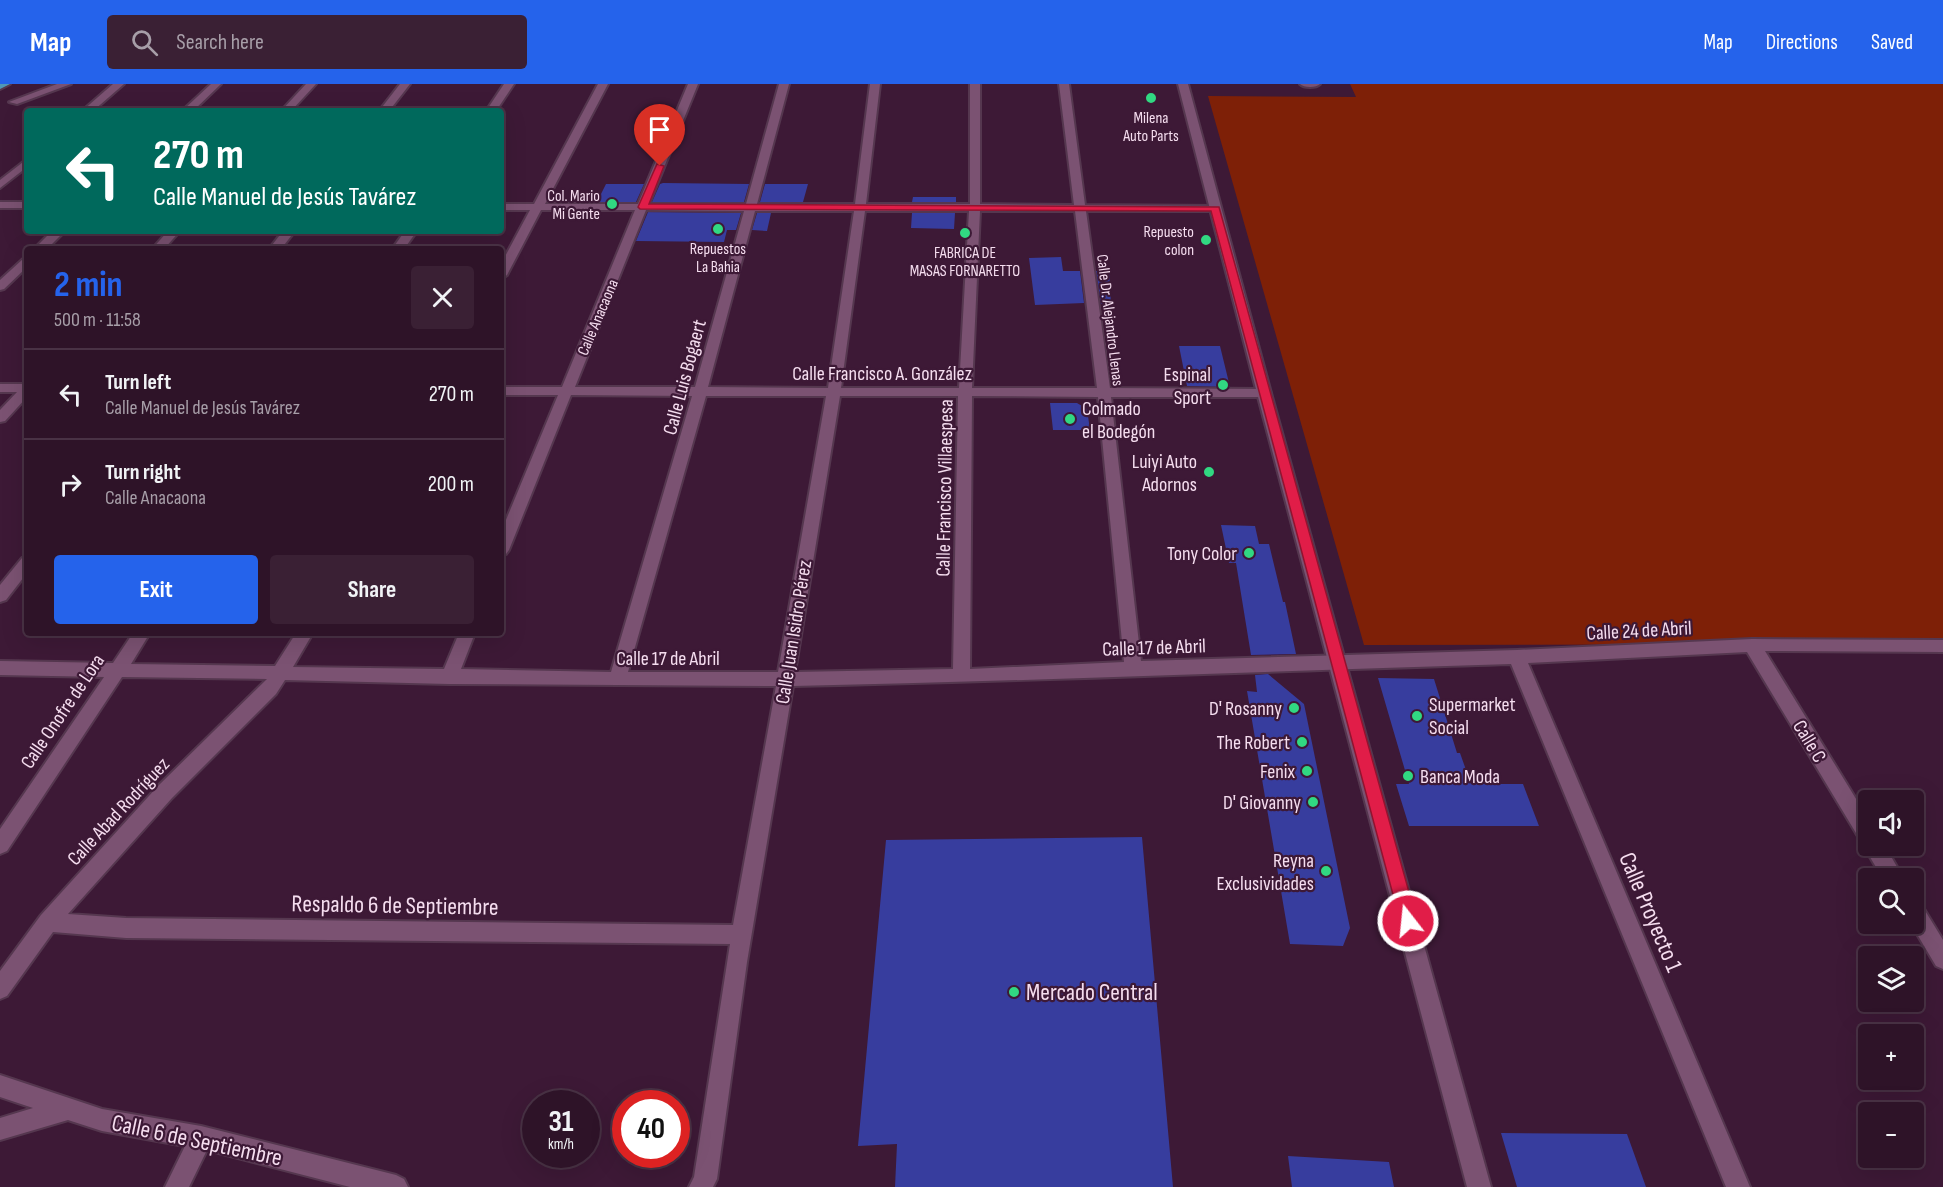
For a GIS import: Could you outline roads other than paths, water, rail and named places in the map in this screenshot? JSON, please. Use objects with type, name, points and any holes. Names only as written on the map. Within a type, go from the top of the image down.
[{"type":"main road","points":[[0,86],[5,84]]},
{"type":"street","points":[[47,84],[10,104],[66,84]]},
{"type":"street","points":[[91,108],[119,84]]},
{"type":"street","points":[[190,108],[216,84]]},
{"type":"street","points":[[289,108],[311,84]]},
{"type":"street","points":[[386,108],[405,84]]},
{"type":"street","points":[[493,108],[509,84]]},
{"type":"street","points":[[504,269],[603,84]]},
{"type":"street","name":"Calle Anacaona","points":[[504,543],[693,84]]},
{"type":"street","name":"Calle Luis Bogaert","points":[[618,680],[784,84]]},
{"type":"street","name":"Calle Juan Isidro Pérez","points":[[703,1183],[741,935],[786,679],[862,207],[875,84]]},
{"type":"street","name":"Calle Francisco Villaespesa","points":[[961,676],[965,392],[975,208],[975,84]]},
{"type":"street","name":"Calle Dr. Alejandro Llenas","points":[[1064,84],[1104,393],[1133,668]]},
{"type":"street","points":[[1183,84],[1264,393],[1479,1187]]},
{"type":"street","points":[[1305,84],[1315,84]]},
{"type":"street","points":[[0,184],[24,164]]},
{"type":"street","points":[[0,205],[24,205]]},
{"type":"street","points":[[504,207],[1215,208]]},
{"type":"street","points":[[43,246],[56,234]]},
{"type":"street","points":[[161,246],[171,234]]},
{"type":"street","points":[[277,246],[287,234]]},
{"type":"street","points":[[0,286],[24,264]]},
{"type":"street","points":[[0,388],[24,389]]},
{"type":"street","name":"Calle Francisco A. González","points":[[504,391],[1264,393]]},
{"type":"street","points":[[0,418],[24,392]]},
{"type":"street","points":[[0,596],[24,566]]},
{"type":"street","name":"Calle Onofre de Lora","points":[[0,845],[139,636]]},
{"type":"street","name":"Calle Abad Rodríguez","points":[[0,989],[48,922],[105,856],[165,792],[255,704],[281,674],[303,636]]},
{"type":"street","points":[[449,677],[466,636]]},
{"type":"street","name":"Calle 24 de Abril","points":[[1337,663],[1517,657],[1752,645],[1943,646]]},
{"type":"street","name":"Calle C","points":[[1752,645],[1858,819]]},
{"type":"street","name":"Calle Proyecto 1","points":[[1517,657],[1738,1187]]},
{"type":"street","name":"Calle 17 de Abril","points":[[0,668],[618,680],[961,676],[1133,668],[1337,663]]},
{"type":"street","name":"Respaldo 6 de Septiembre","points":[[48,922],[126,928],[741,935]]},
{"type":"street","points":[[1924,928],[1943,959]]},
{"type":"street","name":"Calle 6 de Septiembre","points":[[0,1086],[102,1120],[201,1137],[396,1187]]},
{"type":"street","points":[[0,1130],[68,1109]]},
{"type":"street","points":[[177,1187],[201,1137]]},
{"type":"place","name":"Milena Auto Parts","points":[[1151,98]]},
{"type":"place","name":"Col. Mario Mi Gente","points":[[612,204]]},
{"type":"place","name":"Repuestos La Bahia","points":[[718,229]]},
{"type":"place","name":"FABRICA DE MASAS FORNARETTO","points":[[965,233]]},
{"type":"place","name":"Repuesto colon","points":[[1206,240]]},
{"type":"place","name":"Espinal Sport","points":[[1223,385]]},
{"type":"place","name":"Colmado el Bodegón","points":[[1070,419]]},
{"type":"place","name":"Luiyi Auto Adornos","points":[[1209,472]]},
{"type":"place","name":"Tony Color","points":[[1249,553]]},
{"type":"place","name":"D' Rosanny","points":[[1294,708]]},
{"type":"place","name":"Supermarket Social","points":[[1417,716]]},
{"type":"place","name":"The Robert","points":[[1302,742]]},
{"type":"place","name":"Fenix","points":[[1307,771]]},
{"type":"place","name":"Banca Moda","points":[[1408,776]]},
{"type":"place","name":"D' Giovanny","points":[[1313,802]]},
{"type":"place","name":"Reyna Exclusividades","points":[[1326,871]]},
{"type":"place","name":"Mercado Central","points":[[1014,992]]}]
